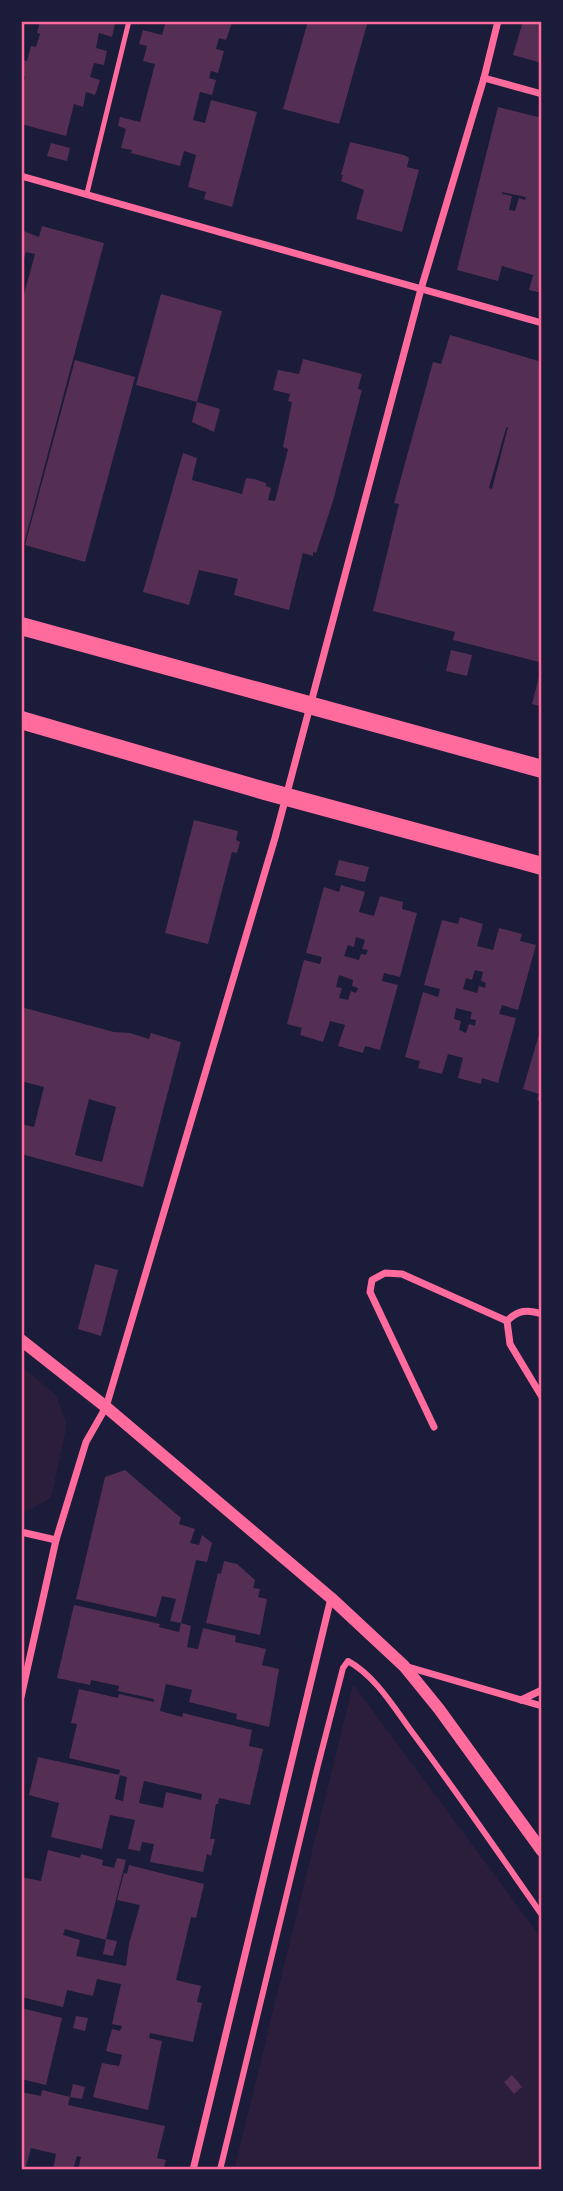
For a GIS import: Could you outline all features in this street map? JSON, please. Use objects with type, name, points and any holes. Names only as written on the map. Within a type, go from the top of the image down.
[{"type":"main road","points":[[21,626],[542,769]]},
{"type":"main road","points":[[21,720],[542,866]]},
{"type":"street","points":[[21,1697],[56,1540],[86,1442],[106,1408],[286,796],[421,289],[484,78],[498,21]]},
{"type":"street","points":[[484,78],[542,94]]},
{"type":"street","points":[[21,176],[542,323]]},
{"type":"street","points":[[433,1427],[370,1292],[372,1280],[385,1273],[402,1274],[507,1321]]},
{"type":"street","points":[[507,1321],[515,1313],[531,1310],[542,1314]]},
{"type":"street","points":[[507,1321],[510,1344],[542,1397]]},
{"type":"street","points":[[21,1340],[106,1408],[331,1598],[404,1666],[456,1731],[542,1851]]},
{"type":"street","points":[[21,1532],[56,1540]]},
{"type":"street","points":[[193,2170],[331,1598]]},
{"type":"street","points":[[220,2170],[317,1769],[343,1668],[348,1661],[359,1668],[397,1712],[542,1915]]},
{"type":"street","points":[[404,1666],[542,1706]]},
{"type":"street","points":[[521,1700],[542,1690]]},
{"type":"lane","points":[[87,193],[129,21]]},
{"type":"shaded area","points":[[21,1366],[56,1395],[67,1425],[51,1498],[22,1514]]},
{"type":"shaded area","points":[[353,1684],[542,1939],[542,2170],[234,2170]]},
{"type":"building","points":[[40,21],[115,23],[112,37],[99,33],[96,48],[107,51],[104,65],[94,63],[90,77],[100,80],[95,95],[86,92],[83,107],[74,104],[66,136],[21,124],[21,90],[25,77],[21,76],[21,59],[27,61],[31,46],[36,47]]},
{"type":"building","points":[[166,21],[232,23],[226,40],[219,38],[216,49],[224,51],[218,73],[211,71],[209,78],[216,80],[212,95],[200,92],[193,120],[205,123],[211,100],[257,112],[232,207],[204,199],[206,192],[188,187],[196,155],[184,151],[180,166],[121,148],[126,129],[118,126],[120,117],[140,122],[155,64],[143,61],[147,46],[139,44],[143,30],[162,35]]},
{"type":"building","points":[[308,21],[368,21],[339,124],[283,109]]},
{"type":"building","points":[[523,21],[542,21],[542,63],[513,55]]},
{"type":"building","points":[[498,107],[542,118],[542,293],[529,290],[533,275],[502,266],[498,281],[457,270]],"holes":[[[502,192],[526,197],[525,200],[519,198],[515,211],[509,210],[512,196]]]},
{"type":"building","points":[[350,142],[404,155],[409,158],[407,167],[419,170],[402,232],[356,219],[364,190],[341,181]]},
{"type":"building","points":[[51,143],[70,148],[67,161],[47,156]]},
{"type":"building","points":[[42,226],[104,243],[22,551],[21,305],[35,254],[26,252],[21,268],[21,230],[39,237]]},
{"type":"building","points":[[161,294],[222,311],[197,402],[136,385]]},
{"type":"building","points":[[450,335],[542,362],[542,653],[539,662],[453,640],[455,632],[373,611],[399,504],[394,503],[433,362],[441,364]],"holes":[[[508,427],[492,489],[489,488]]]},
{"type":"building","points":[[303,359],[362,374],[358,389],[362,390],[333,501],[316,553],[313,552],[313,556],[303,553],[289,610],[234,595],[238,579],[199,570],[189,605],[143,592],[183,453],[197,458],[192,480],[242,494],[246,478],[254,479],[271,488],[268,500],[275,501],[288,449],[283,447],[292,402],[288,401],[290,394],[273,390],[278,370],[299,374]]},
{"type":"building","points":[[75,360],[135,377],[85,562],[25,545]]},
{"type":"building","points":[[197,402],[220,409],[214,432],[192,422]]},
{"type":"building","points":[[451,650],[472,655],[467,676],[446,671]]},
{"type":"building","points":[[542,669],[542,707],[532,704]]},
{"type":"building","points":[[194,820],[238,831],[236,840],[240,842],[237,853],[232,852],[208,944],[165,933]]},
{"type":"building","points":[[339,860],[369,867],[365,882],[335,875]]},
{"type":"building","points":[[341,885],[365,892],[359,912],[374,916],[380,896],[403,902],[402,909],[417,913],[400,977],[384,973],[382,981],[398,985],[380,1050],[365,1046],[363,1053],[338,1046],[345,1025],[330,1021],[323,1042],[300,1035],[302,1028],[287,1024],[304,960],[320,964],[322,957],[306,953],[324,887],[339,892]],"holes":[[[356,937],[365,940],[362,949],[368,950],[366,955],[361,954],[359,960],[344,956],[348,945],[354,947]],[[339,975],[353,980],[352,986],[358,988],[356,993],[351,991],[348,1000],[339,998],[342,988],[336,987]]]},
{"type":"building","points":[[460,917],[483,924],[477,946],[493,950],[499,928],[522,934],[520,941],[536,945],[518,1010],[502,1005],[499,1014],[516,1018],[498,1083],[482,1078],[481,1084],[458,1078],[463,1058],[448,1054],[442,1074],[418,1068],[420,1061],[405,1057],[423,992],[438,997],[440,989],[424,985],[442,920],[458,924]],"holes":[[[475,970],[483,972],[481,981],[486,983],[485,988],[479,986],[477,993],[463,989],[466,978],[472,980]],[[456,1008],[472,1012],[470,1019],[476,1020],[475,1026],[469,1024],[466,1033],[459,1030],[461,1021],[454,1019]]]},
{"type":"building","points":[[21,1007],[114,1032],[130,1033],[149,1039],[151,1033],[181,1042],[143,1187],[21,1154],[21,1124],[34,1127],[44,1087],[21,1081]],"holes":[[[89,1099],[116,1107],[102,1162],[75,1155]]]},
{"type":"building","points":[[542,1024],[542,1102],[537,1100],[539,1094],[523,1089]]},
{"type":"building","points":[[95,1264],[118,1270],[101,1336],[78,1329]]},
{"type":"building","points":[[125,1470],[181,1518],[179,1524],[195,1529],[190,1543],[199,1545],[202,1535],[212,1543],[207,1562],[196,1560],[181,1623],[170,1621],[176,1599],[162,1596],[156,1617],[76,1599],[105,1477]]},
{"type":"building","points":[[224,1561],[237,1564],[255,1580],[253,1588],[260,1589],[258,1597],[267,1599],[260,1635],[206,1623],[218,1573],[221,1574]]},
{"type":"building","points":[[74,1605],[160,1624],[159,1627],[179,1632],[181,1623],[191,1626],[187,1647],[198,1649],[203,1628],[236,1636],[235,1642],[266,1649],[262,1665],[279,1669],[269,1727],[236,1719],[237,1714],[189,1702],[192,1690],[166,1684],[160,1711],[182,1717],[183,1713],[252,1730],[249,1746],[263,1749],[250,1805],[219,1798],[216,1804],[210,1839],[215,1839],[211,1856],[207,1854],[203,1872],[150,1862],[154,1844],[142,1842],[140,1851],[128,1849],[135,1820],[110,1815],[102,1849],[51,1837],[59,1803],[29,1795],[38,1757],[119,1775],[120,1770],[69,1758],[77,1724],[71,1723],[79,1689],[118,1698],[119,1694],[154,1702],[154,1699],[118,1691],[119,1686],[91,1680],[90,1685],[57,1678]],"holes":[[[120,1775],[127,1777],[123,1801],[115,1799]],[[144,1781],[202,1794],[201,1800],[166,1792],[163,1808],[139,1803]]]},
{"type":"building","points":[[48,1850],[80,1858],[81,1854],[103,1860],[102,1865],[114,1868],[117,1858],[126,1860],[106,1939],[117,1941],[113,1956],[103,1954],[106,1940],[65,1929],[63,1935],[80,1940],[76,1956],[126,1966],[140,1905],[117,1900],[124,1873],[127,1874],[129,1865],[204,1884],[196,1918],[191,1917],[176,1980],[201,1986],[197,2002],[202,2003],[193,2042],[150,2033],[149,2038],[162,2041],[148,2110],[93,2097],[102,2063],[119,2066],[122,2055],[106,2051],[112,2029],[120,2031],[122,2026],[112,2024],[121,1984],[97,1979],[93,1996],[67,1990],[63,2007],[21,1997],[21,1877],[41,1881]]},
{"type":"building","points":[[21,2008],[62,2018],[46,2085],[21,2079]]},
{"type":"building","points":[[76,2016],[88,2018],[85,2031],[73,2028]]},
{"type":"building","points":[[512,2075],[522,2087],[514,2094],[504,2082]]},
{"type":"building","points":[[73,2084],[85,2087],[82,2099],[70,2097]]},
{"type":"building","points":[[42,2090],[70,2097],[68,2105],[165,2126],[157,2158],[166,2160],[163,2170],[78,2170],[81,2157],[77,2156],[73,2170],[53,2170],[56,2154],[31,2148],[25,2170],[21,2169],[21,2092],[41,2096]]}]
